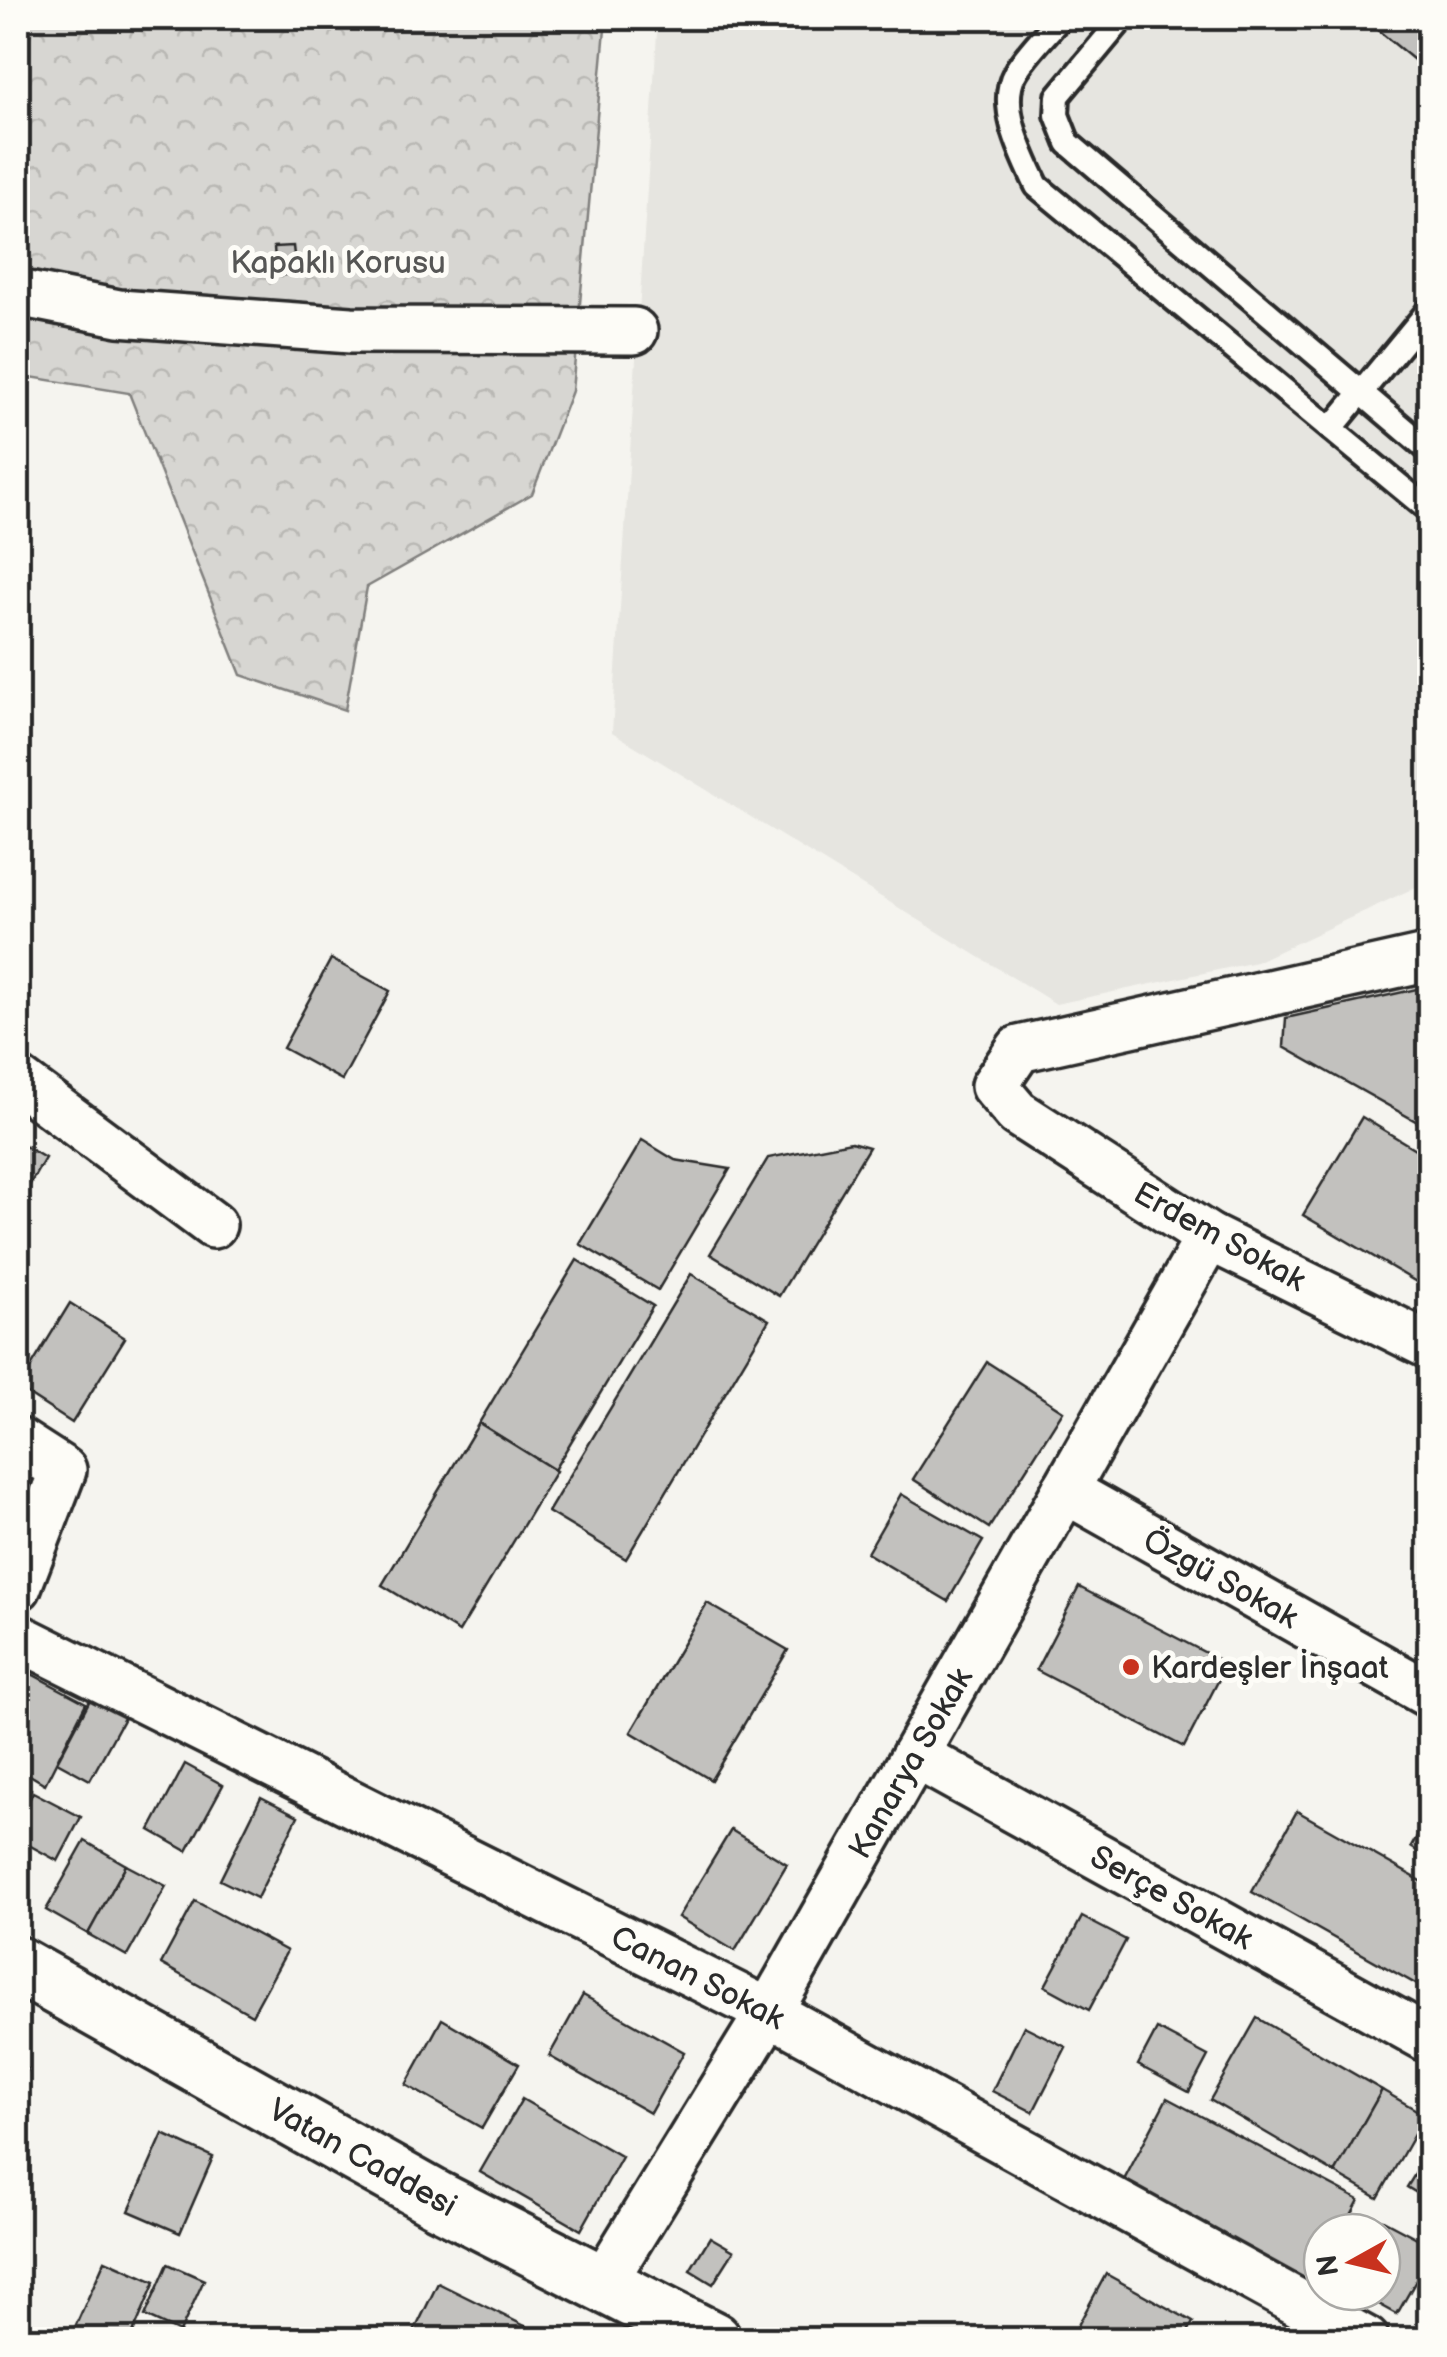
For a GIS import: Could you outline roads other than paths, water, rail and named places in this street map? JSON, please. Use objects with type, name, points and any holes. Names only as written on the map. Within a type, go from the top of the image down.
[{"type":"street","points":[[18,293],[119,314],[351,330],[634,331]]},
{"type":"street","name":"Erdem Sokak","points":[[1430,957],[1019,1049],[994,1086],[1017,1113],[1209,1236],[1430,1346]]},
{"type":"street","points":[[18,1080],[213,1224]]},
{"type":"street","name":"Kanarya Sokak","points":[[602,2284],[769,2012],[1209,1236]]},
{"type":"street","points":[[18,1441],[62,1470],[18,1587]]},
{"type":"street","name":"Özgü Sokak","points":[[1065,1490],[1430,1695]]},
{"type":"street","name":"Canan Sokak","points":[[18,1637],[769,2012],[1366,2340]]},
{"type":"street","name":"Serçe Sokak","points":[[915,1754],[1430,2040]]},
{"type":"street","name":"Vatan Caddesi","points":[[18,1965],[436,2199],[713,2340]]},
{"type":"lane","points":[[1060,18],[1014,74],[1008,108],[1018,145],[1037,186],[1430,511]]},
{"type":"lane","points":[[1123,18],[1058,96],[1057,116],[1068,144],[1430,452]]},
{"type":"lane","points":[[1331,429],[1430,309]]},
{"type":"place","name":"Kardeşler İnşaat","points":[[1131,1667]]},
{"type":"park label","name":"Kapaklı Korusu","points":[[338,262]]}]
